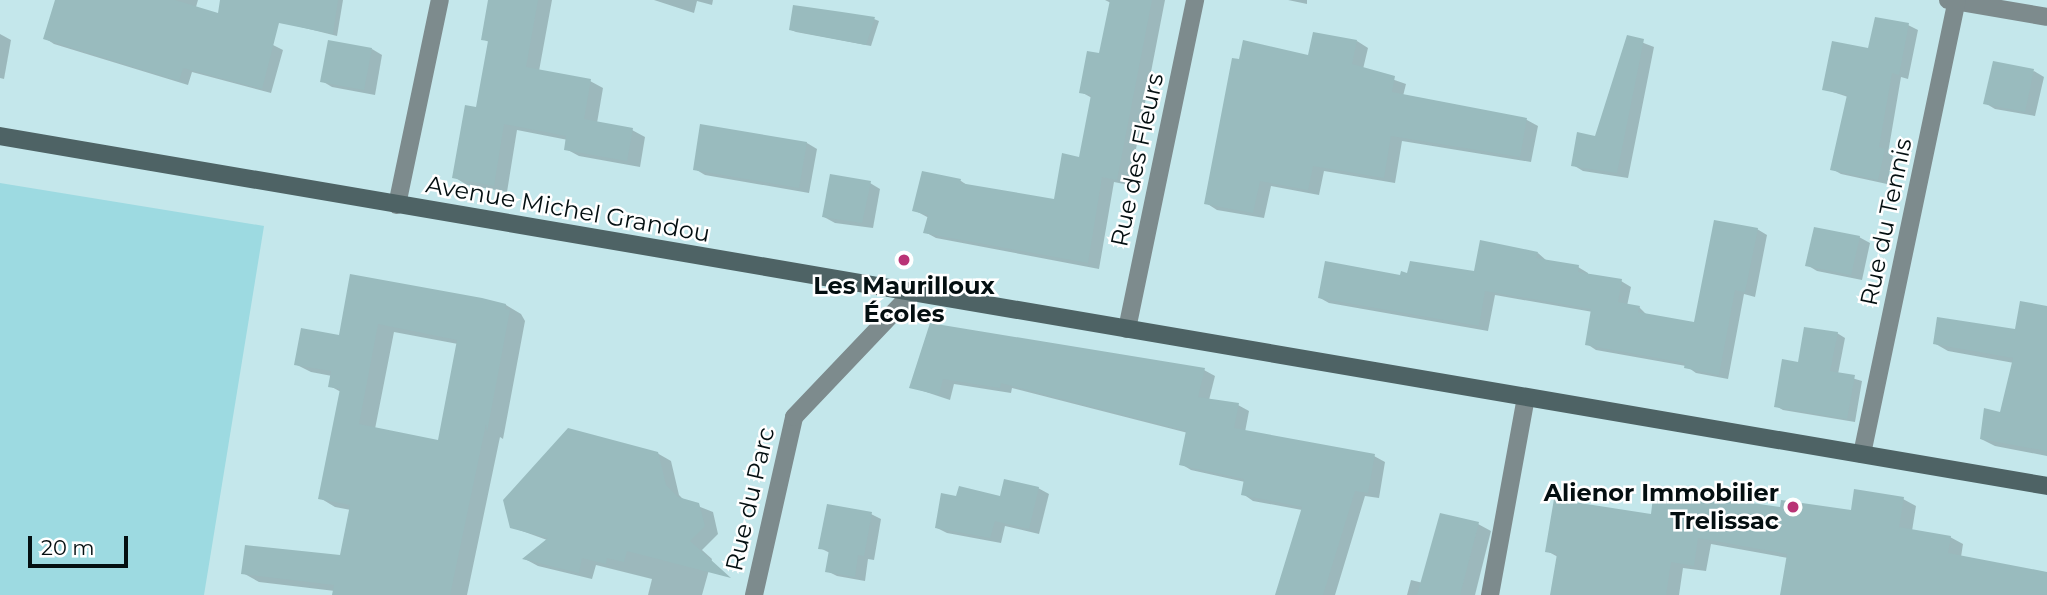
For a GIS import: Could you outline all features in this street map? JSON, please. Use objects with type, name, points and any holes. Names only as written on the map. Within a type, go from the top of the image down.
[{"type":"main road","name":"Avenue Michel Grandou","points":[[0,136],[2047,486]]},
{"type":"street","points":[[397,205],[440,0]]},
{"type":"street","name":"Rue des Fleurs","points":[[1128,329],[1195,0]]},
{"type":"street","points":[[1954,0],[2047,17]]},
{"type":"street","name":"Rue du Tennis","points":[[1862,454],[1954,0]]},
{"type":"street","name":"Rue du Parc","points":[[754,595],[794,417],[912,293]]},
{"type":"street","points":[[1490,595],[1526,397]]},
{"type":"shaded area","points":[[0,183],[264,226],[204,595],[0,595]]},
{"type":"building","points":[[55,0],[175,0],[218,13],[220,0],[338,0],[333,34],[279,23],[262,89],[183,68],[179,81],[43,39]]},
{"type":"building","points":[[488,0],[538,0],[526,67],[591,79],[584,119],[633,128],[627,161],[564,150],[566,136],[504,124],[494,186],[452,178],[465,105],[476,107],[488,41],[481,40]]},
{"type":"building","points":[[1110,0],[1152,0],[1117,180],[1102,177],[1088,263],[923,233],[928,215],[912,211],[922,171],[961,179],[960,183],[1054,199],[1062,153],[1079,157],[1091,95],[1079,93],[1087,51],[1099,53]]},
{"type":"building","points":[[793,5],[875,17],[866,45],[789,30]]},
{"type":"building","points":[[1875,17],[1909,23],[1899,75],[1892,73],[1879,147],[1885,149],[1878,180],[1830,170],[1847,95],[1822,90],[1832,41],[1868,48]]},
{"type":"building","points":[[1313,32],[1357,40],[1352,64],[1395,76],[1392,92],[1527,118],[1520,157],[1391,136],[1384,178],[1313,166],[1308,190],[1260,181],[1253,213],[1204,204],[1232,58],[1239,59],[1243,40],[1308,55]]},
{"type":"building","points":[[1627,35],[1644,39],[1617,173],[1571,166],[1577,132],[1595,136]]},
{"type":"building","points":[[328,40],[372,48],[364,90],[320,82]]},
{"type":"building","points":[[1993,61],[2034,69],[2025,112],[1983,104]]},
{"type":"building","points":[[700,124],[807,142],[799,188],[693,170]]},
{"type":"building","points":[[830,174],[871,181],[862,223],[822,217]]},
{"type":"building","points":[[1714,220],[1758,228],[1745,292],[1735,290],[1719,375],[1684,368],[1685,363],[1585,345],[1591,309],[1485,291],[1479,326],[1318,298],[1325,261],[1400,275],[1401,271],[1407,273],[1410,261],[1474,271],[1480,240],[1538,252],[1536,258],[1579,265],[1578,272],[1622,279],[1618,302],[1640,306],[1638,312],[1694,322]]},
{"type":"building","points":[[1814,227],[1860,236],[1851,275],[1805,266]]},
{"type":"building","points":[[350,274],[482,298],[506,304],[505,309],[510,310],[487,432],[486,424],[450,595],[332,595],[334,585],[241,574],[245,545],[340,555],[350,505],[318,499],[340,389],[328,387],[331,371],[294,365],[301,328],[339,335]],"holes":[[[378,324],[457,340],[438,440],[359,424]]]},
{"type":"building","points":[[2020,301],[2047,306],[2047,451],[1980,439],[1984,408],[2000,412],[2013,358],[1933,344],[1937,317],[2015,329]]},
{"type":"building","points":[[930,323],[1205,368],[1198,397],[1239,403],[1234,428],[1375,454],[1368,493],[1355,491],[1323,595],[1275,595],[1302,507],[1241,495],[1244,479],[1179,465],[1186,431],[1001,383],[1000,388],[943,379],[939,395],[909,388]]},
{"type":"building","points":[[1804,327],[1838,332],[1830,371],[1855,375],[1847,419],[1774,407],[1782,359],[1798,362]]},
{"type":"building","points":[[568,428],[658,452],[666,485],[678,497],[699,503],[705,526],[690,541],[731,578],[627,551],[624,562],[607,558],[606,564],[582,558],[579,573],[522,559],[548,538],[510,528],[503,500]]},
{"type":"building","points":[[1004,479],[1039,487],[1029,529],[995,521],[990,538],[935,528],[941,493],[956,496],[959,486],[1000,496]]},
{"type":"building","points":[[1654,489],[1780,507],[1781,500],[1851,510],[1854,489],[1904,497],[1899,527],[1951,536],[1948,553],[2047,572],[2047,595],[1780,595],[1787,554],[1698,538],[1694,566],[1671,562],[1666,595],[1550,595],[1557,554],[1545,552],[1554,499],[1651,514]]},
{"type":"building","points":[[827,504],[872,512],[864,556],[858,555],[855,577],[825,572],[829,550],[818,549]]},
{"type":"building","points":[[1440,513],[1479,522],[1460,595],[1417,595]]},
{"type":"place","name":"Les Maurilloux Écoles","points":[[904,260]]},
{"type":"place","name":"Alienor Immobilier Trelissac","points":[[1793,507]]}]
